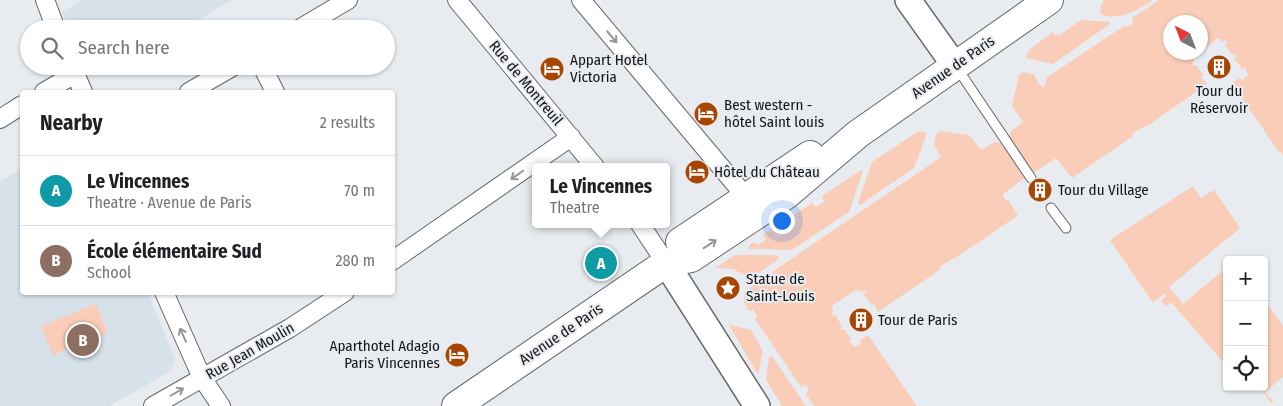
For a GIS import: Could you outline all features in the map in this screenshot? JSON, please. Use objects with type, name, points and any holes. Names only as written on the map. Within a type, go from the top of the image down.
[{"type":"main road","name":"Avenue de Paris","points":[[666,263],[691,258],[786,195],[858,134],[1049,0]]},
{"type":"main road","name":"Avenue de Paris","points":[[456,406],[666,263],[680,242],[746,197],[814,152],[858,134]]},
{"type":"street","points":[[45,0],[53,20]]},
{"type":"street","points":[[314,20],[348,0]]},
{"type":"street","name":"Rue de Montreuil","points":[[457,0],[591,163]]},
{"type":"street","points":[[581,0],[746,197]]},
{"type":"street","points":[[908,0],[955,66]]},
{"type":"street","points":[[47,90],[67,75]]},
{"type":"street","points":[[76,75],[82,90]]},
{"type":"street","points":[[192,90],[218,75]]},
{"type":"street","points":[[266,75],[274,90]]},
{"type":"street","points":[[0,119],[20,106]]},
{"type":"street","points":[[533,163],[571,137]]},
{"type":"street","points":[[395,259],[532,164]]},
{"type":"street","points":[[643,228],[757,406]]},
{"type":"street","points":[[165,295],[202,378],[222,406]]},
{"type":"street","name":"Rue Jean Moulin","points":[[152,406],[290,328],[340,295]]},
{"type":"lane","points":[[955,66],[1031,178]]},
{"type":"lane","points":[[1051,208],[1066,228]]},
{"type":"shaded area","points":[[82,0],[232,0],[198,20],[66,20],[62,12]]},
{"type":"shaded area","points":[[1104,0],[1153,0],[1128,13],[1108,16],[1101,14],[1100,7]]},
{"type":"shaded area","points":[[1159,0],[1283,0],[1283,155],[1278,151],[1232,83],[1240,78],[1242,80],[1248,75],[1245,68],[1242,69],[1234,58],[1236,57],[1235,54],[1232,55],[1225,45],[1227,43],[1225,40],[1223,42],[1218,38],[1208,46],[1208,15],[1163,15],[1163,60],[1194,60],[1192,64],[1196,65],[1203,75],[1201,77],[1207,84],[1146,127],[1132,134],[1133,136],[1072,178],[1056,158],[1033,173],[1035,175],[1027,181],[1023,179],[1003,194],[1017,216],[953,258],[940,267],[941,269],[878,312],[874,304],[872,305],[864,295],[865,291],[858,291],[857,289],[832,306],[833,312],[831,314],[832,316],[835,315],[842,326],[840,328],[844,329],[851,339],[849,341],[855,347],[861,343],[860,340],[868,335],[917,406],[814,406],[806,394],[809,390],[805,385],[801,387],[755,319],[758,316],[753,310],[749,311],[743,301],[748,289],[765,278],[768,280],[773,276],[772,272],[941,157],[934,145],[936,135],[941,131],[967,135],[971,137],[981,150],[995,142],[1000,143],[1010,136],[1011,131],[1023,122],[1012,106],[1019,75],[1023,72],[1034,74],[1039,84],[1043,87],[1046,84],[1046,78],[1124,26],[1127,27],[1133,23],[1132,18]]},
{"type":"shaded area","points":[[1081,20],[1110,22],[1110,24],[1053,64],[1026,58],[1029,50],[1053,32],[1055,35],[1060,35]]},
{"type":"shaded area","points":[[919,131],[926,132],[926,136],[914,168],[860,205],[858,203],[872,162]]},
{"type":"shaded area","points":[[20,170],[20,295],[149,295],[175,359],[171,371],[109,406],[0,406],[0,181]]},
{"type":"shaded area","points":[[861,170],[863,171],[849,212],[792,250],[748,249],[750,244],[754,242],[757,245],[766,240],[763,235],[812,203],[816,207],[824,202],[822,196]]},
{"type":"shaded area","points":[[1193,186],[1201,198],[1214,190],[1240,228],[1169,287],[1183,304],[1223,270],[1223,360],[1171,302],[1166,306],[1161,301],[1166,296],[1164,294],[1153,303],[1110,240]]},
{"type":"shaded area","points":[[735,255],[775,255],[779,259],[751,278],[733,269],[715,268]]},
{"type":"shaded area","points":[[96,304],[108,333],[53,355],[41,326]]},
{"type":"shaded area","points":[[1268,305],[1283,326],[1283,377],[1268,390]]},
{"type":"shaded area","points":[[729,325],[751,330],[763,351],[758,375]]},
{"type":"shaded area","points":[[772,356],[806,406],[782,406],[766,380],[769,357]]},
{"type":"shaded area","points":[[1263,391],[1266,391],[1265,392],[1273,401],[1271,403]]},
{"type":"place","name":"Tour du Réservoir","points":[[1219,67]]},
{"type":"place","name":"Appart Hotel Victoria","points":[[552,69]]},
{"type":"place","name":"Best western - hôtel Saint louis","points":[[706,114]]},
{"type":"place","name":"Hôtel du Château","points":[[697,172]]},
{"type":"place","name":"Tour du Village","points":[[1040,190]]},
{"type":"place","name":"Le Vincennes","points":[[601,263]]},
{"type":"place","name":"Statue de Saint-Louis","points":[[728,288]]},
{"type":"place","name":"Tour de Paris","points":[[861,320]]},
{"type":"place","name":"École élémentaire Sud","points":[[83,340]]},
{"type":"place","name":"Aparthotel Adagio Paris Vincennes","points":[[457,355]]}]
